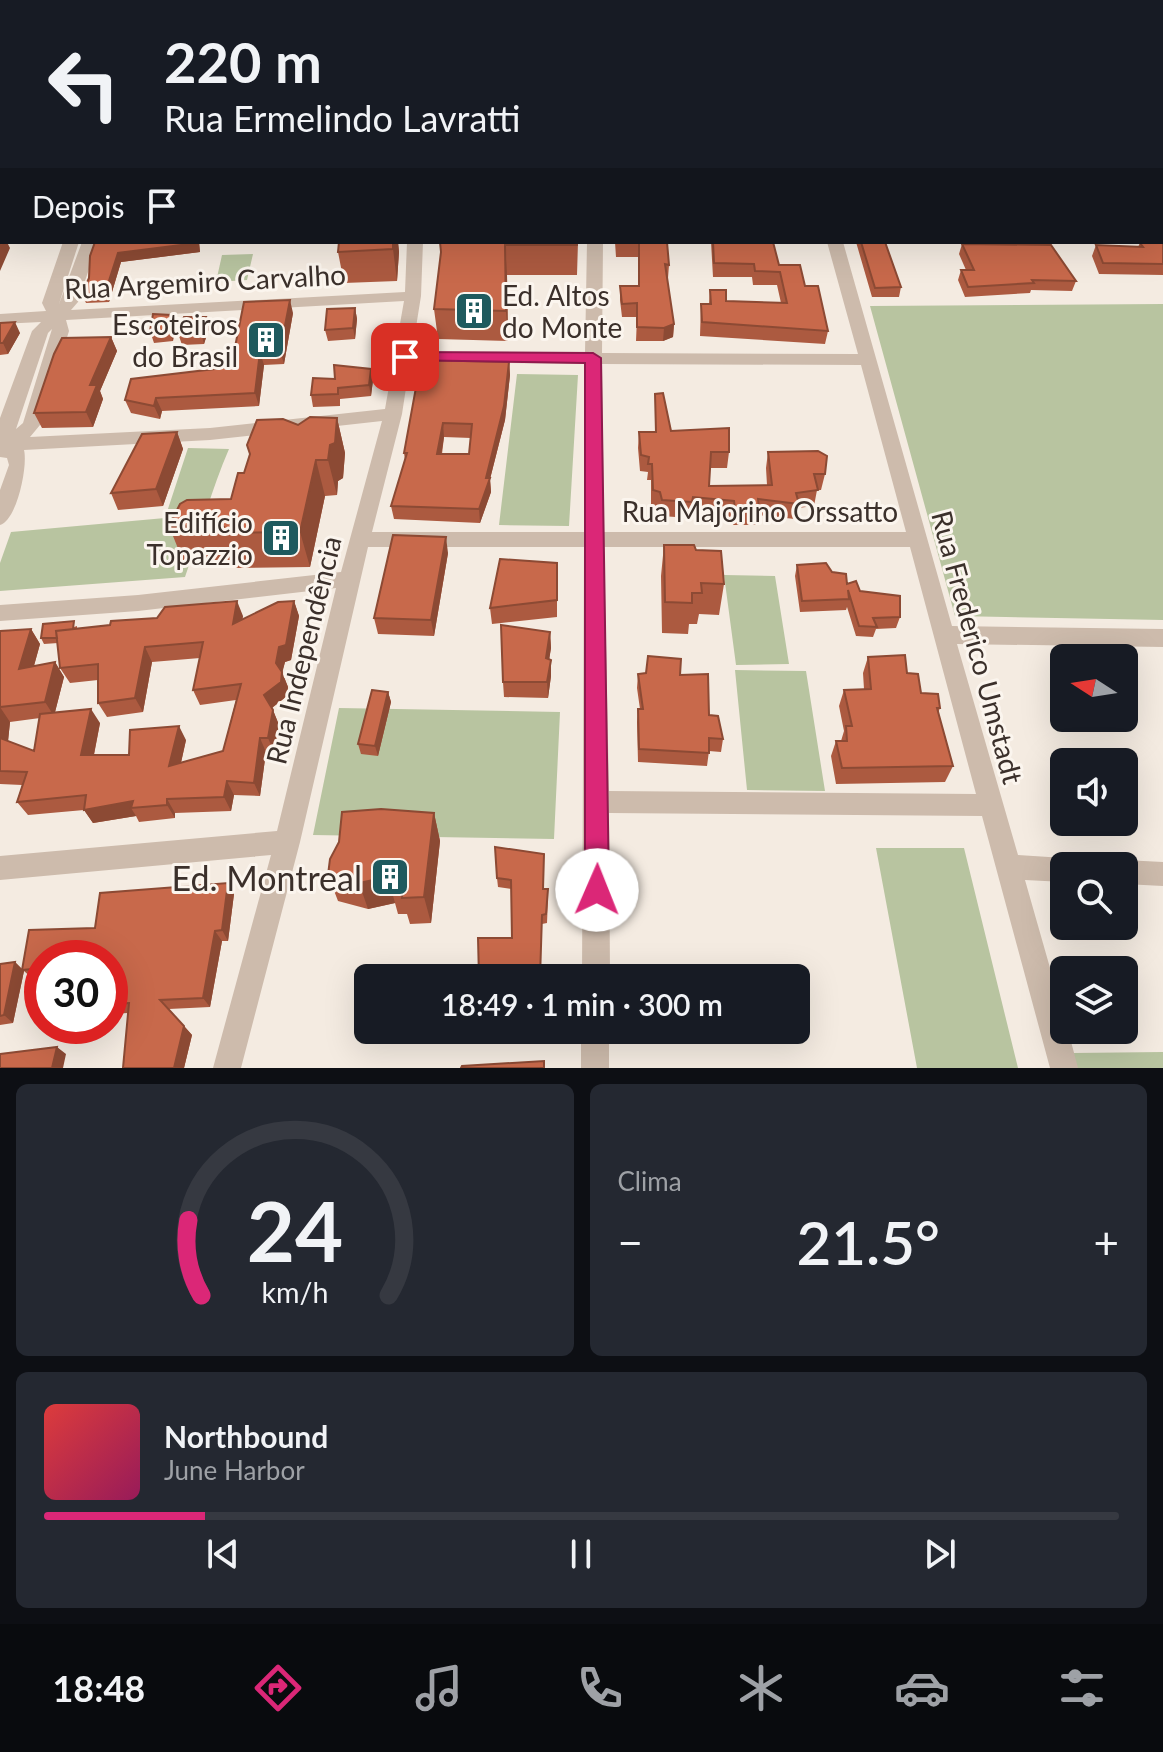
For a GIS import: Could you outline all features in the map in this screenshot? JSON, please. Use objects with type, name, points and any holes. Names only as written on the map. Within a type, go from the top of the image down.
[{"type":"street","points":[[4,449],[31,425],[46,379],[61,331],[50,303],[70,244]]},
{"type":"street","points":[[0,518],[18,465],[4,449],[6,427],[40,331],[70,302],[89,244]]},
{"type":"street","name":"Rua Independência","points":[[227,1068],[287,842],[349,579],[393,414],[413,296],[415,244]]},
{"type":"street","points":[[595,244],[593,538],[598,802],[596,964]]},
{"type":"street","name":"Rua Frederico Umstadt","points":[[836,244],[1064,1068]]},
{"type":"street","points":[[63,264],[84,262]]},
{"type":"street","name":"Rua Argemiro Carvalho","points":[[0,319],[413,296]]},
{"type":"street","points":[[405,357],[868,360]]},
{"type":"street","points":[[23,381],[46,379]]},
{"type":"street","points":[[4,449],[210,434],[393,414]]},
{"type":"street","name":"Rua Majorino Orssatto","points":[[361,539],[919,540]]},
{"type":"street","points":[[0,613],[138,603],[349,579]]},
{"type":"street","points":[[942,635],[1163,638]]},
{"type":"street","points":[[598,802],[989,805]]},
{"type":"street","points":[[0,868],[287,842]]},
{"type":"street","points":[[1009,867],[1050,869]]},
{"type":"street","points":[[1138,873],[1163,874]]},
{"type":"street","points":[[595,1044],[595,1068]]},
{"type":"green space","points":[[253,254],[247,280],[216,282],[222,255]]},
{"type":"green space","points":[[1163,304],[1163,620],[955,616],[870,306]]},
{"type":"green space","points":[[517,374],[578,375],[569,526],[499,525]]},
{"type":"green space","points":[[188,448],[229,449],[185,577],[0,591],[0,563],[11,532],[165,518]]},
{"type":"green space","points":[[724,575],[775,576],[789,664],[736,665]]},
{"type":"green space","points":[[735,670],[806,671],[825,791],[747,790]]},
{"type":"green space","points":[[339,708],[560,712],[554,839],[313,835]]},
{"type":"green space","points":[[876,848],[964,848],[1018,1068],[917,1068]]},
{"type":"green space","points":[[1163,1052],[1163,1068],[1077,1068],[1072,1053]]},
{"type":"building","points":[[94,244],[189,244],[118,253],[105,293],[82,294],[89,278]]},
{"type":"building","points":[[339,244],[393,244],[393,249],[338,252]]},
{"type":"building","points":[[440,244],[577,244],[505,245],[506,311],[434,309]]},
{"type":"building","points":[[639,244],[667,244],[669,265],[665,264],[674,324],[664,328],[637,327],[637,303],[622,304],[620,286],[639,286]]},
{"type":"building","points":[[713,244],[774,244],[779,265],[800,265],[805,286],[818,286],[828,331],[702,322],[701,304],[711,304],[710,290],[726,290],[726,301],[787,303],[780,272],[755,271],[754,264],[714,263]]},
{"type":"building","points":[[862,244],[886,244],[901,287],[875,288]]},
{"type":"building","points":[[962,244],[1051,245],[1076,281],[1032,280],[1034,283],[968,287],[961,270],[974,270]]},
{"type":"building","points":[[1141,244],[1163,244],[1163,264],[1103,263],[1096,245],[1143,247]]},
{"type":"building","points":[[290,300],[280,351],[260,352],[255,393],[156,398],[154,406],[125,400],[131,379],[231,367],[244,302]]},
{"type":"building","points":[[355,308],[353,328],[325,330],[327,309]]},
{"type":"building","points":[[153,314],[171,315],[169,330],[150,331]]},
{"type":"building","points":[[184,317],[206,317],[201,333],[178,333]]},
{"type":"building","points":[[15,322],[3,343],[0,343],[0,323]]},
{"type":"building","points":[[111,337],[90,385],[97,385],[86,412],[34,413],[62,338]]},
{"type":"building","points":[[421,360],[509,362],[504,406],[486,478],[490,478],[479,509],[391,506],[407,453],[404,453]],"holes":[[[443,423],[472,424],[469,454],[437,454]]]},
{"type":"building","points":[[334,365],[371,369],[369,385],[338,388],[338,394],[311,395],[313,378],[335,379]]},
{"type":"building","points":[[663,393],[671,431],[729,428],[729,452],[711,452],[709,486],[772,485],[768,452],[818,451],[827,456],[825,474],[814,474],[818,490],[796,493],[799,504],[758,499],[759,509],[735,509],[734,501],[693,497],[692,502],[662,500],[660,492],[653,490],[649,457],[641,455],[639,432],[656,432],[655,394]]},
{"type":"building","points":[[310,417],[337,418],[335,443],[330,445],[328,460],[316,460],[300,532],[223,533],[224,527],[169,526],[180,504],[187,500],[231,499],[238,473],[244,473],[250,454],[247,445],[257,420],[283,419],[298,425]]},
{"type":"building","points":[[177,432],[156,489],[111,493],[142,434]]},
{"type":"building","points":[[393,535],[446,537],[431,620],[374,618]]},
{"type":"building","points":[[664,545],[694,545],[696,550],[721,551],[724,584],[701,583],[702,593],[692,593],[692,603],[665,602]]},
{"type":"building","points":[[500,559],[557,563],[557,600],[490,608]]},
{"type":"building","points":[[826,563],[832,572],[846,574],[847,584],[856,581],[860,591],[900,596],[900,617],[873,618],[877,627],[859,626],[848,590],[849,599],[802,601],[797,565]]},
{"type":"building","points":[[237,601],[233,624],[278,602],[294,601],[286,645],[279,647],[276,663],[282,672],[281,682],[264,695],[273,710],[268,738],[260,738],[254,783],[227,781],[224,797],[167,799],[167,805],[131,808],[133,801],[84,810],[86,795],[17,802],[27,772],[0,771],[0,738],[34,751],[40,714],[91,709],[81,755],[129,755],[130,730],[179,726],[169,766],[223,751],[241,684],[193,690],[203,642],[145,647],[135,698],[98,703],[98,664],[60,668],[56,631],[110,625],[111,621],[157,618],[165,607]]},
{"type":"building","points":[[74,621],[73,629],[56,631],[57,638],[41,638],[43,624]]},
{"type":"building","points":[[501,625],[550,632],[546,658],[551,660],[547,682],[503,682]]},
{"type":"building","points":[[31,629],[19,669],[55,662],[45,702],[0,707],[0,631]]},
{"type":"building","points":[[905,655],[907,673],[918,674],[921,693],[938,694],[940,708],[937,708],[953,766],[842,768],[836,741],[847,741],[846,726],[852,726],[844,690],[871,689],[868,657]]},
{"type":"building","points":[[648,656],[681,659],[680,675],[708,674],[709,715],[718,716],[723,739],[709,738],[709,753],[639,749],[638,709],[643,709],[638,674],[646,673]]},
{"type":"building","points":[[372,690],[388,692],[375,746],[358,744]]},
{"type":"building","points":[[381,809],[434,813],[424,897],[402,898],[403,888],[390,888],[388,877],[359,883],[328,875],[330,859],[339,842],[342,812]]},
{"type":"building","points":[[495,847],[544,854],[543,889],[548,889],[546,914],[542,915],[540,964],[479,964],[478,938],[512,938],[511,880],[497,878]]},
{"type":"building","points":[[228,883],[222,930],[215,931],[203,998],[160,1000],[184,1026],[174,1068],[123,1068],[125,1044],[128,1044],[128,940],[27,940],[29,930],[95,928],[100,893]]},
{"type":"building","points":[[15,962],[4,1015],[0,1016],[0,964]]},
{"type":"building","points":[[57,1047],[52,1068],[0,1068],[0,1054]]},
{"type":"building","points":[[544,1061],[544,1068],[461,1068],[462,1066]]},
{"type":"place","name":"Ed. Altos do Monte","points":[[474,311]]},
{"type":"place","name":"Escoteiros do Brasil","points":[[266,340]]},
{"type":"place","name":"Edifício Topazzio","points":[[281,538]]},
{"type":"place","name":"Ed. Montreal","points":[[390,877]]},
{"type":"route","points":[[405,357],[593,358],[597,890]]}]
